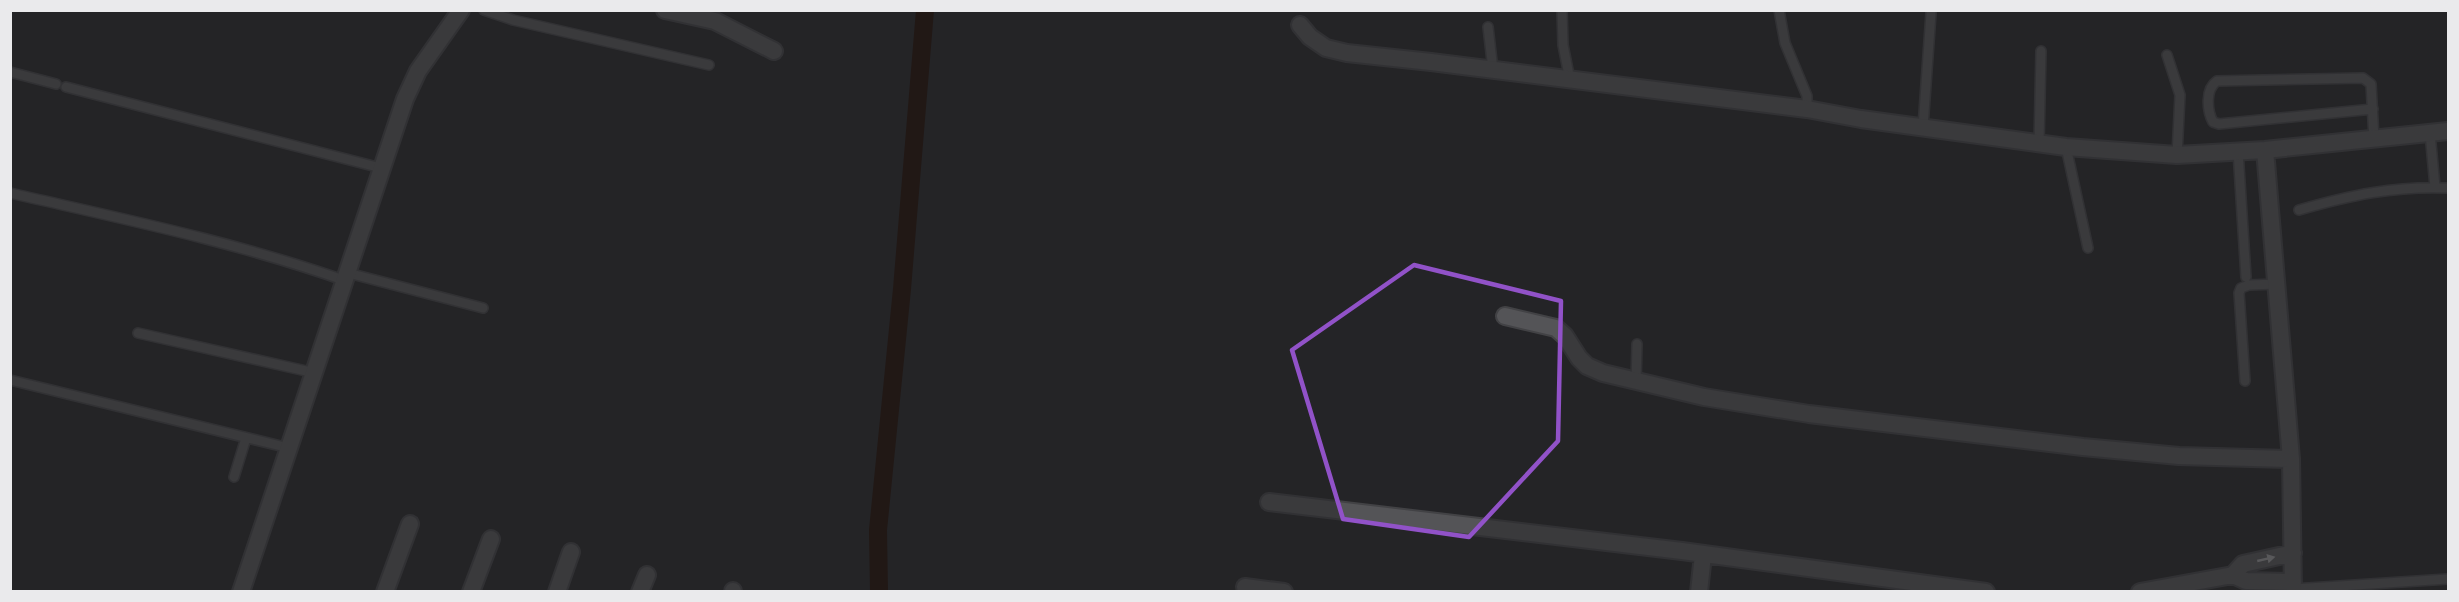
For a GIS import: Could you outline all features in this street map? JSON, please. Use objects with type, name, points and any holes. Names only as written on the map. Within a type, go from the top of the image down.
[{"type":"street","points":[[241,591],[405,99],[418,71],[461,10]]},
{"type":"street","points":[[665,10],[715,21],[774,51]]},
{"type":"street","points":[[1300,25],[1310,37],[1326,48],[1347,53],[1807,110],[2066,147],[2177,155],[2265,150],[2448,131]]},
{"type":"street","points":[[2233,575],[2246,581],[2293,587],[2291,459],[2265,150]]},
{"type":"street","points":[[1505,316],[1556,328],[1565,336],[1578,358],[1587,366],[1636,383],[1704,397],[1809,414],[2083,447],[2179,456],[2291,459]]},
{"type":"street","points":[[1269,502],[1703,555],[1933,589],[1986,591]]},
{"type":"street","points":[[385,591],[410,524]]},
{"type":"street","points":[[471,591],[491,539]]},
{"type":"street","points":[[557,591],[571,552]]},
{"type":"street","points":[[2140,591],[2184,588],[2233,575],[2243,564],[2293,553]]},
{"type":"street","points":[[1699,591],[1703,555]]},
{"type":"street","points":[[640,591],[646,575]]},
{"type":"street","points":[[1245,587],[1278,591]]},
{"type":"lane","points":[[484,10],[513,20],[709,65]]},
{"type":"lane","points":[[1562,10],[1563,45],[1570,80]]},
{"type":"lane","points":[[1779,10],[1785,44],[1807,96],[1807,110]]},
{"type":"lane","points":[[1923,127],[1931,14]]},
{"type":"lane","points":[[1488,27],[1493,70]]},
{"type":"lane","points":[[2039,143],[2041,51]]},
{"type":"lane","points":[[2167,56],[2180,95],[2177,155]]},
{"type":"lane","points":[[10,72],[56,84]]},
{"type":"lane","points":[[2373,110],[2219,124],[2213,122],[2210,116],[2209,90],[2211,85],[2217,81],[2363,78],[2371,84],[2373,110],[2374,139]]},
{"type":"lane","points":[[66,87],[381,168]]},
{"type":"lane","points":[[2430,133],[2435,187]]},
{"type":"lane","points":[[2066,147],[2088,248]]},
{"type":"lane","points":[[2238,152],[2246,277]]},
{"type":"lane","points":[[2299,210],[2358,194],[2435,187],[2448,188]]},
{"type":"lane","points":[[10,193],[207,238],[347,277],[483,308]]},
{"type":"lane","points":[[2245,381],[2239,293],[2241,288],[2249,285],[2277,284]]},
{"type":"lane","points":[[138,333],[315,373]]},
{"type":"lane","points":[[1636,383],[1637,344]]},
{"type":"lane","points":[[10,380],[289,448]]},
{"type":"lane","points":[[234,477],[246,438]]},
{"type":"lane","points":[[2293,587],[2448,579]]},
{"type":"highlighted area","points":[[1414,265],[1561,301],[1558,441],[1469,537],[1343,519],[1292,350]]},
{"type":"waterway","points":[[879,592],[878,530],[902,289],[925,10]]}]
